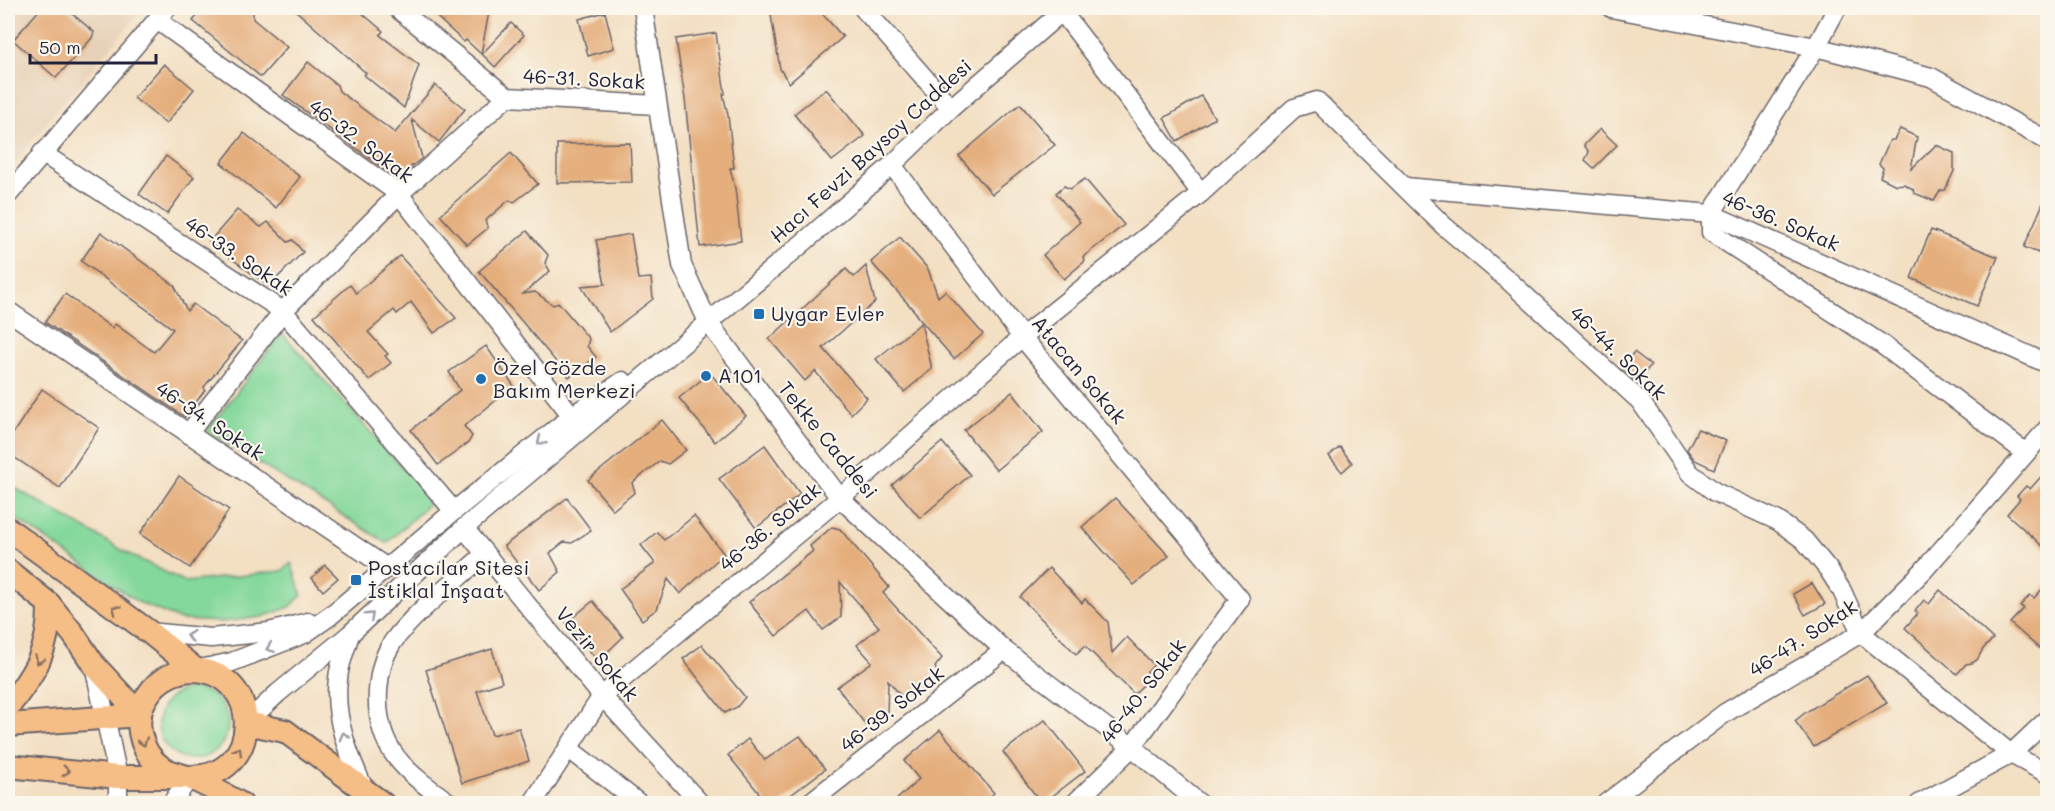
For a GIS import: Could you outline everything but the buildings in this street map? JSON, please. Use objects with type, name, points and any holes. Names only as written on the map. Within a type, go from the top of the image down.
[{"type":"main road","points":[[8,529],[149,632],[195,670]]},
{"type":"main road","points":[[8,572],[49,604],[94,665],[140,715]]},
{"type":"main road","points":[[8,707],[30,679],[43,652],[50,626],[49,604]]},
{"type":"main road","points":[[8,766],[118,777],[189,777],[214,773],[231,762],[244,741],[246,723],[241,701],[230,685],[213,674],[195,670],[178,672],[160,681],[147,696],[140,715],[142,739],[151,757],[166,770],[189,777],[241,804]]},
{"type":"main road","points":[[8,725],[140,715]]},
{"type":"main road","points":[[246,723],[285,730],[383,804]]},
{"type":"street","name":"46-31. Sokak","points":[[397,8],[507,97],[657,105]]},
{"type":"street","name":"Tekke Caddesi","points":[[643,8],[682,265],[708,322],[840,498],[1004,650],[1132,747],[1200,804]]},
{"type":"street","points":[[863,8],[951,108]]},
{"type":"street","points":[[1063,8],[1201,193]]},
{"type":"street","name":"Hacı Fevzi Baysoy Caddesi","points":[[246,723],[278,693],[350,634],[464,528],[804,242],[892,165],[951,108],[1063,8]]},
{"type":"street","points":[[1611,8],[1816,47],[1931,77],[2048,141]]},
{"type":"street","points":[[1837,8],[1816,47],[1711,214],[1711,232],[1880,343],[2026,453]]},
{"type":"street","points":[[8,195],[161,14]]},
{"type":"street","name":"46-32. Sokak","points":[[161,14],[399,194],[572,416]]},
{"type":"street","points":[[189,434],[284,311],[399,194],[507,97]]},
{"type":"street","name":"46-44. Sokak","points":[[1201,193],[1294,108],[1317,101],[1444,226],[1508,280],[1640,401],[1690,473],[1715,492],[1778,521],[1804,540],[1828,569],[1842,591],[1861,633],[2011,754],[2048,774]]},
{"type":"street","name":"46-33. Sokak","points":[[42,153],[284,311],[454,511]]},
{"type":"street","name":"Atacan Sokak","points":[[892,165],[1022,337],[1240,599]]},
{"type":"street","name":"46-36. Sokak","points":[[1405,187],[1711,214],[2048,364]]},
{"type":"street","name":"46-36. Sokak","points":[[532,804],[602,696],[840,498],[1022,337],[1201,193]]},
{"type":"street","name":"46-34. Sokak","points":[[8,311],[387,568]]},
{"type":"street","name":"Hacı Fevzi Baysoy Caddesi","points":[[195,670],[232,662],[304,634],[330,616],[454,511],[572,416],[708,322]]},
{"type":"street","name":"46-47. Sokak","points":[[1605,804],[1725,713],[1861,633],[1923,571],[2048,428]]},
{"type":"street","name":"Vezir Sokak","points":[[464,528],[602,696],[701,804]]},
{"type":"street","points":[[450,804],[426,787],[400,763],[390,750],[379,723],[378,685],[383,661],[392,643],[410,622],[485,554]]},
{"type":"street","name":"46-40. Sokak","points":[[1074,804],[1132,747],[1240,599]]},
{"type":"street","name":"Hacı Fevzi Baysoy Caddesi","points":[[149,632],[211,638],[269,632],[330,616]]},
{"type":"street","points":[[350,634],[338,677],[337,707],[352,762],[365,791]]},
{"type":"street","name":"46-39. Sokak","points":[[808,804],[1004,650]]},
{"type":"street","points":[[94,665],[118,777],[118,804]]},
{"type":"street","points":[[1919,804],[2011,754],[2048,719]]},
{"type":"street","points":[[568,748],[640,804]]},
{"type":"street","points":[[171,804],[189,777]]},
{"type":"shaded area","points":[[8,8],[144,8],[33,139],[8,173]]},
{"type":"green space","points":[[282,333],[432,501],[387,543],[207,431]]},
{"type":"green space","points":[[8,484],[127,553],[185,582],[282,571],[291,563],[302,595],[290,607],[262,617],[222,622],[181,620],[138,602],[8,513]]},
{"type":"green space","points":[[193,689],[206,692],[218,699],[225,711],[228,724],[225,737],[218,749],[206,756],[193,759],[180,756],[168,749],[161,737],[158,724],[161,711],[168,699],[180,692]]},
{"type":"place","name":"Uygar Evler","points":[[759,314]]},
{"type":"place","name":"A101","points":[[706,376]]},
{"type":"place","name":"Özel Gözde Bakım Merkezi","points":[[481,379]]},
{"type":"place","name":"Postacılar Sitesi İstiklal İnşaat","points":[[356,580]]}]
